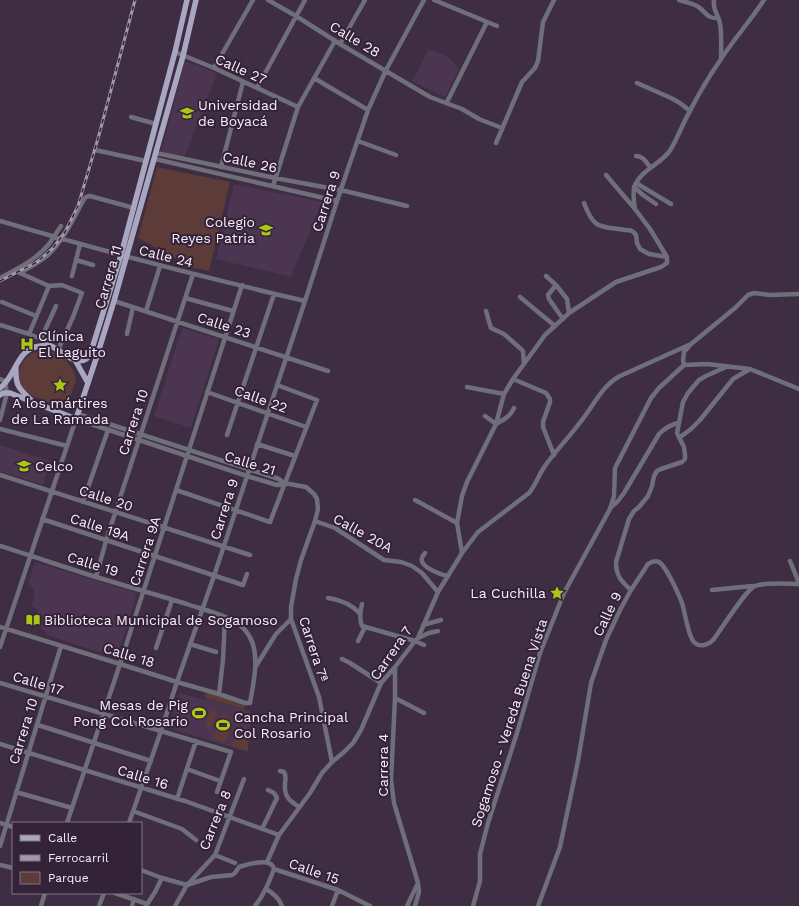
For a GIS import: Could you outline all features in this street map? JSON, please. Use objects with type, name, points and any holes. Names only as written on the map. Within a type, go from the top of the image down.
[{"type":"main road","name":"Carrera 11","points":[[77,416],[114,301],[134,208],[175,52],[187,0]]},
{"type":"main road","name":"Carrera 11","points":[[75,360],[82,361],[90,355],[124,256],[184,56],[196,0]]},
{"type":"main road","points":[[3,389],[16,364],[24,353],[35,347],[49,345],[75,360],[88,383]]},
{"type":"main road","points":[[16,364],[16,383],[20,390],[32,402]]},
{"type":"main road","name":"Calle 21","points":[[3,389],[32,402],[77,416]]},
{"type":"street","points":[[214,68],[253,0]]},
{"type":"street","name":"Calle 28","points":[[268,0],[430,97],[447,102],[479,119],[502,128]]},
{"type":"street","points":[[257,88],[305,0]]},
{"type":"street","points":[[340,44],[365,0]]},
{"type":"street","name":"Carrera 9","points":[[129,822],[214,576],[368,110],[386,70],[424,0]]},
{"type":"street","points":[[434,0],[497,26]]},
{"type":"street","points":[[496,143],[522,82],[535,68],[538,61],[543,22],[554,0]]},
{"type":"street","points":[[678,0],[696,6],[710,17],[718,18]]},
{"type":"street","points":[[714,0],[714,10],[721,26],[721,59]]},
{"type":"street","points":[[635,209],[633,196],[635,185],[642,174],[665,157],[670,150],[690,111],[721,59],[764,0]]},
{"type":"street","points":[[447,102],[487,22]]},
{"type":"street","points":[[273,186],[298,107],[335,41]]},
{"type":"street","name":"Calle 27","points":[[175,52],[214,68],[298,107]]},
{"type":"street","points":[[314,78],[368,110]]},
{"type":"street","points":[[221,167],[242,82]]},
{"type":"street","points":[[637,83],[671,98],[690,111]]},
{"type":"street","points":[[131,117],[156,124]]},
{"type":"street","points":[[358,141],[396,155]]},
{"type":"street","points":[[95,150],[146,161]]},
{"type":"street","name":"Calle 26","points":[[155,156],[341,190],[407,206]]},
{"type":"street","name":"Calle 26","points":[[155,156],[337,201]]},
{"type":"street","points":[[636,156],[640,156],[644,159],[650,167]]},
{"type":"street","points":[[462,553],[457,523],[462,496],[467,482],[496,424],[504,394],[513,379],[545,335],[569,313],[616,282],[661,267],[667,263],[667,256],[650,229],[606,175]]},
{"type":"street","points":[[635,185],[671,204]]},
{"type":"street","points":[[635,185],[643,195],[656,204]]},
{"type":"street","points":[[58,350],[73,318],[82,293],[62,286],[49,286],[20,273],[40,262],[49,254],[62,238],[86,197],[90,196],[134,208]]},
{"type":"street","points":[[584,204],[589,217],[598,225],[632,231],[636,234],[637,243],[640,249],[649,254],[667,256]]},
{"type":"street","name":"Calle 24","points":[[0,221],[160,266],[305,301]]},
{"type":"street","points":[[0,278],[27,264],[48,244],[61,226]]},
{"type":"street","points":[[72,276],[80,244]]},
{"type":"street","points":[[76,260],[93,265]]},
{"type":"street","points":[[146,311],[160,266]]},
{"type":"street","name":"Carrera 10","points":[[96,577],[115,512],[193,274]]},
{"type":"street","points":[[546,276],[556,285],[567,299],[569,313]]},
{"type":"street","name":"Carrera 9A","points":[[67,822],[120,664],[242,285]]},
{"type":"street","points":[[556,285],[548,295],[549,299],[563,319]]},
{"type":"street","points":[[29,334],[49,286]]},
{"type":"street","points":[[799,294],[770,295],[754,293],[748,295],[735,308],[691,344],[683,355],[684,365],[707,364],[750,369],[799,389]]},
{"type":"street","points":[[227,435],[274,294]]},
{"type":"street","points":[[520,297],[555,326]]},
{"type":"street","points":[[185,298],[233,311]]},
{"type":"street","name":"Calle 23","points":[[114,301],[328,371]]},
{"type":"street","points":[[2,302],[36,316]]},
{"type":"street","points":[[41,339],[56,306]]},
{"type":"street","points":[[127,334],[133,307]]},
{"type":"street","points":[[486,311],[491,328],[504,334],[517,344],[523,351],[524,364]]},
{"type":"street","points":[[0,325],[29,334],[41,339],[49,345]]},
{"type":"street","name":"Carrera 7","points":[[267,862],[279,835],[310,793],[322,773],[353,743],[361,730],[381,683],[416,639],[438,592],[462,553],[478,532],[529,493],[544,469],[580,424],[606,386],[612,380],[691,344]]},
{"type":"street","name":"Sogamoso - Vereda Buena Vista","points":[[473,906],[480,881],[480,854],[488,823],[517,733],[540,653],[564,593],[610,509],[614,496],[615,468],[645,408],[659,388],[684,365]]},
{"type":"street","points":[[631,590],[624,584],[616,569],[616,562],[629,519],[634,511],[648,496],[657,471],[682,462],[685,459],[684,447],[677,433],[683,402],[688,393],[699,380],[728,366]]},
{"type":"street","points":[[679,438],[700,420],[733,379],[750,369]]},
{"type":"street","name":"Calle 21","points":[[0,379],[5,381],[3,389]]},
{"type":"street","points":[[513,379],[546,393],[550,399],[543,422],[543,427],[554,456]]},
{"type":"street","points":[[176,490],[270,522],[317,400],[277,385]]},
{"type":"street","points":[[467,387],[504,394]]},
{"type":"street","points":[[0,420],[3,389]]},
{"type":"street","name":"Calle 22","points":[[207,392],[306,428]]},
{"type":"street","points":[[496,424],[508,417],[514,408]]},
{"type":"street","name":"Calle 21","points":[[77,416],[141,434],[279,479],[284,484]]},
{"type":"street","name":"Calle 21","points":[[77,416],[108,430],[187,456],[277,485],[284,484]]},
{"type":"street","name":"Carrera 11","points":[[0,647],[77,416]]},
{"type":"street","points":[[485,416],[496,424]]},
{"type":"street","points":[[610,509],[624,493],[659,434],[666,427],[678,423]]},
{"type":"street","points":[[0,429],[66,446]]},
{"type":"street","points":[[83,502],[108,430]]},
{"type":"street","points":[[257,444],[295,456]]},
{"type":"street","name":"Calle 20","points":[[0,476],[250,555]]},
{"type":"street","name":"Carrera 7ª","points":[[284,484],[306,487],[311,490],[318,503],[315,521],[296,579],[291,607],[291,619],[319,697],[332,762]]},
{"type":"street","points":[[415,500],[457,523]]},
{"type":"street","name":"Calle 19A","points":[[42,520],[243,585],[247,574]]},
{"type":"street","name":"Calle 20A","points":[[315,521],[335,528],[384,560],[401,562],[412,566],[422,573],[438,592]]},
{"type":"street","name":"Calle 19","points":[[0,546],[226,617]]},
{"type":"street","points":[[426,553],[421,560],[422,563],[439,574],[448,576]]},
{"type":"street","name":"Calle 9","points":[[538,906],[560,847],[578,761],[591,683],[606,640],[620,610],[648,564],[652,561],[659,562],[667,570],[681,601],[690,636],[694,642],[698,644],[709,644],[713,640],[743,598],[754,586]]},
{"type":"street","points":[[712,590],[760,585],[799,584],[790,561]]},
{"type":"street","points":[[328,598],[334,598],[345,603],[355,608],[360,614]]},
{"type":"street","points":[[156,648],[172,600]]},
{"type":"street","points":[[362,604],[360,622],[364,626],[416,639],[424,645]]},
{"type":"street","points":[[219,694],[226,617],[236,622],[245,630],[254,649],[256,666]]},
{"type":"street","points":[[256,666],[276,634],[291,619]]},
{"type":"street","points":[[423,625],[440,620]]},
{"type":"street","points":[[358,642],[364,626]]},
{"type":"street","name":"Calle 18","points":[[0,627],[245,703],[250,703],[256,666]]},
{"type":"street","points":[[416,639],[438,630]]},
{"type":"street","points":[[190,644],[216,652]]},
{"type":"street","name":"Carrera 10","points":[[0,846],[61,646]]},
{"type":"street","points":[[342,659],[381,683]]},
{"type":"street","name":"Carrera 4","points":[[395,667],[392,792],[418,883],[419,892],[416,906]]},
{"type":"street","name":"Calle 17","points":[[0,683],[231,752],[220,781]]},
{"type":"street","points":[[395,698],[424,713]]},
{"type":"street","points":[[38,725],[151,760]]},
{"type":"street","points":[[177,799],[196,741]]},
{"type":"street","name":"Calle 16","points":[[0,744],[28,754],[177,799],[279,835]]},
{"type":"street","points":[[187,769],[220,781],[217,792]]},
{"type":"street","points":[[280,771],[284,772],[286,776],[285,789],[288,798],[299,807]]},
{"type":"street","name":"Carrera 8","points":[[175,906],[187,885],[215,855],[244,779]]},
{"type":"street","points":[[262,829],[277,798],[274,793],[268,790]]},
{"type":"street","points":[[16,792],[72,808]]},
{"type":"street","points":[[133,811],[182,829],[196,840]]},
{"type":"street","points":[[0,823],[12,827]]},
{"type":"street","points":[[215,855],[235,863]]},
{"type":"street","points":[[142,870],[187,885],[211,877],[232,875],[239,867],[242,866],[267,862]]},
{"type":"street","name":"Calle 15","points":[[267,862],[272,863],[274,869],[338,890],[370,906]]},
{"type":"street","points":[[0,865],[12,868]]},
{"type":"street","points":[[255,906],[266,889],[274,869]]},
{"type":"street","points":[[118,894],[147,905],[162,878]]},
{"type":"street","points":[[407,906],[418,883]]},
{"type":"street","points":[[266,889],[280,901],[282,906]]},
{"type":"street","points":[[332,906],[338,890]]},
{"type":"street","points":[[41,906],[45,894]]},
{"type":"street","points":[[99,906],[104,894]]},
{"type":"street","points":[[132,906],[134,900]]},
{"type":"shaded area","points":[[429,49],[448,57],[459,69],[445,97],[412,81]]},
{"type":"shaded area","name":"Universidad de Boyacá","points":[[185,61],[217,73],[184,158],[161,153]]},
{"type":"shaded area","name":"Colegio Reyes Patria","points":[[234,184],[322,202],[291,277],[216,259]]},
{"type":"shaded area","points":[[182,328],[219,339],[191,428],[154,416]]},
{"type":"shaded area","name":"Celco","points":[[0,445],[50,461],[43,485],[0,471]]},
{"type":"shaded area","points":[[35,562],[137,593],[117,658],[47,635],[40,626],[46,622],[43,616],[38,615],[36,608],[31,607],[35,594],[31,586],[28,584]]},
{"type":"shaded area","points":[[180,693],[206,700],[206,698],[251,711],[248,752],[169,728]]},
{"type":"green space","points":[[157,167],[230,182],[209,271],[191,267],[138,238]]},
{"type":"green space","points":[[37,351],[52,352],[62,355],[74,371],[76,380],[67,407],[35,397],[24,391],[21,387],[19,383],[19,372],[21,365],[27,358]]},
{"type":"green space","points":[[206,691],[245,704],[244,709],[204,697]]},
{"type":"green space","points":[[210,710],[217,712],[211,728],[205,725]]},
{"type":"green space","name":"Cancha Principal Col Rosario","points":[[221,715],[229,717],[230,730],[225,743],[213,739]]},
{"type":"green space","points":[[240,730],[249,730],[248,751],[232,746],[236,733],[240,732]]},
{"type":"railway","points":[[0,281],[37,262],[53,248],[65,232],[78,206],[99,135],[135,0]]},
{"type":"place","name":"Universidad de Boyacá","points":[[187,113]]},
{"type":"place","name":"Colegio Reyes Patria","points":[[266,230]]},
{"type":"place","name":"Clínica El Laguito","points":[[27,344]]},
{"type":"place","name":"A los mártires de La Ramada","points":[[60,385]]},
{"type":"place","name":"Celco","points":[[24,466]]},
{"type":"place","name":"La Cuchilla","points":[[557,593]]},
{"type":"place","name":"Biblioteca Municipal de Sogamoso","points":[[33,620]]},
{"type":"place","name":"Mesas de Pig Pong Col Rosario","points":[[199,713]]},
{"type":"place","name":"Cancha Principal Col Rosario","points":[[223,725]]}]
